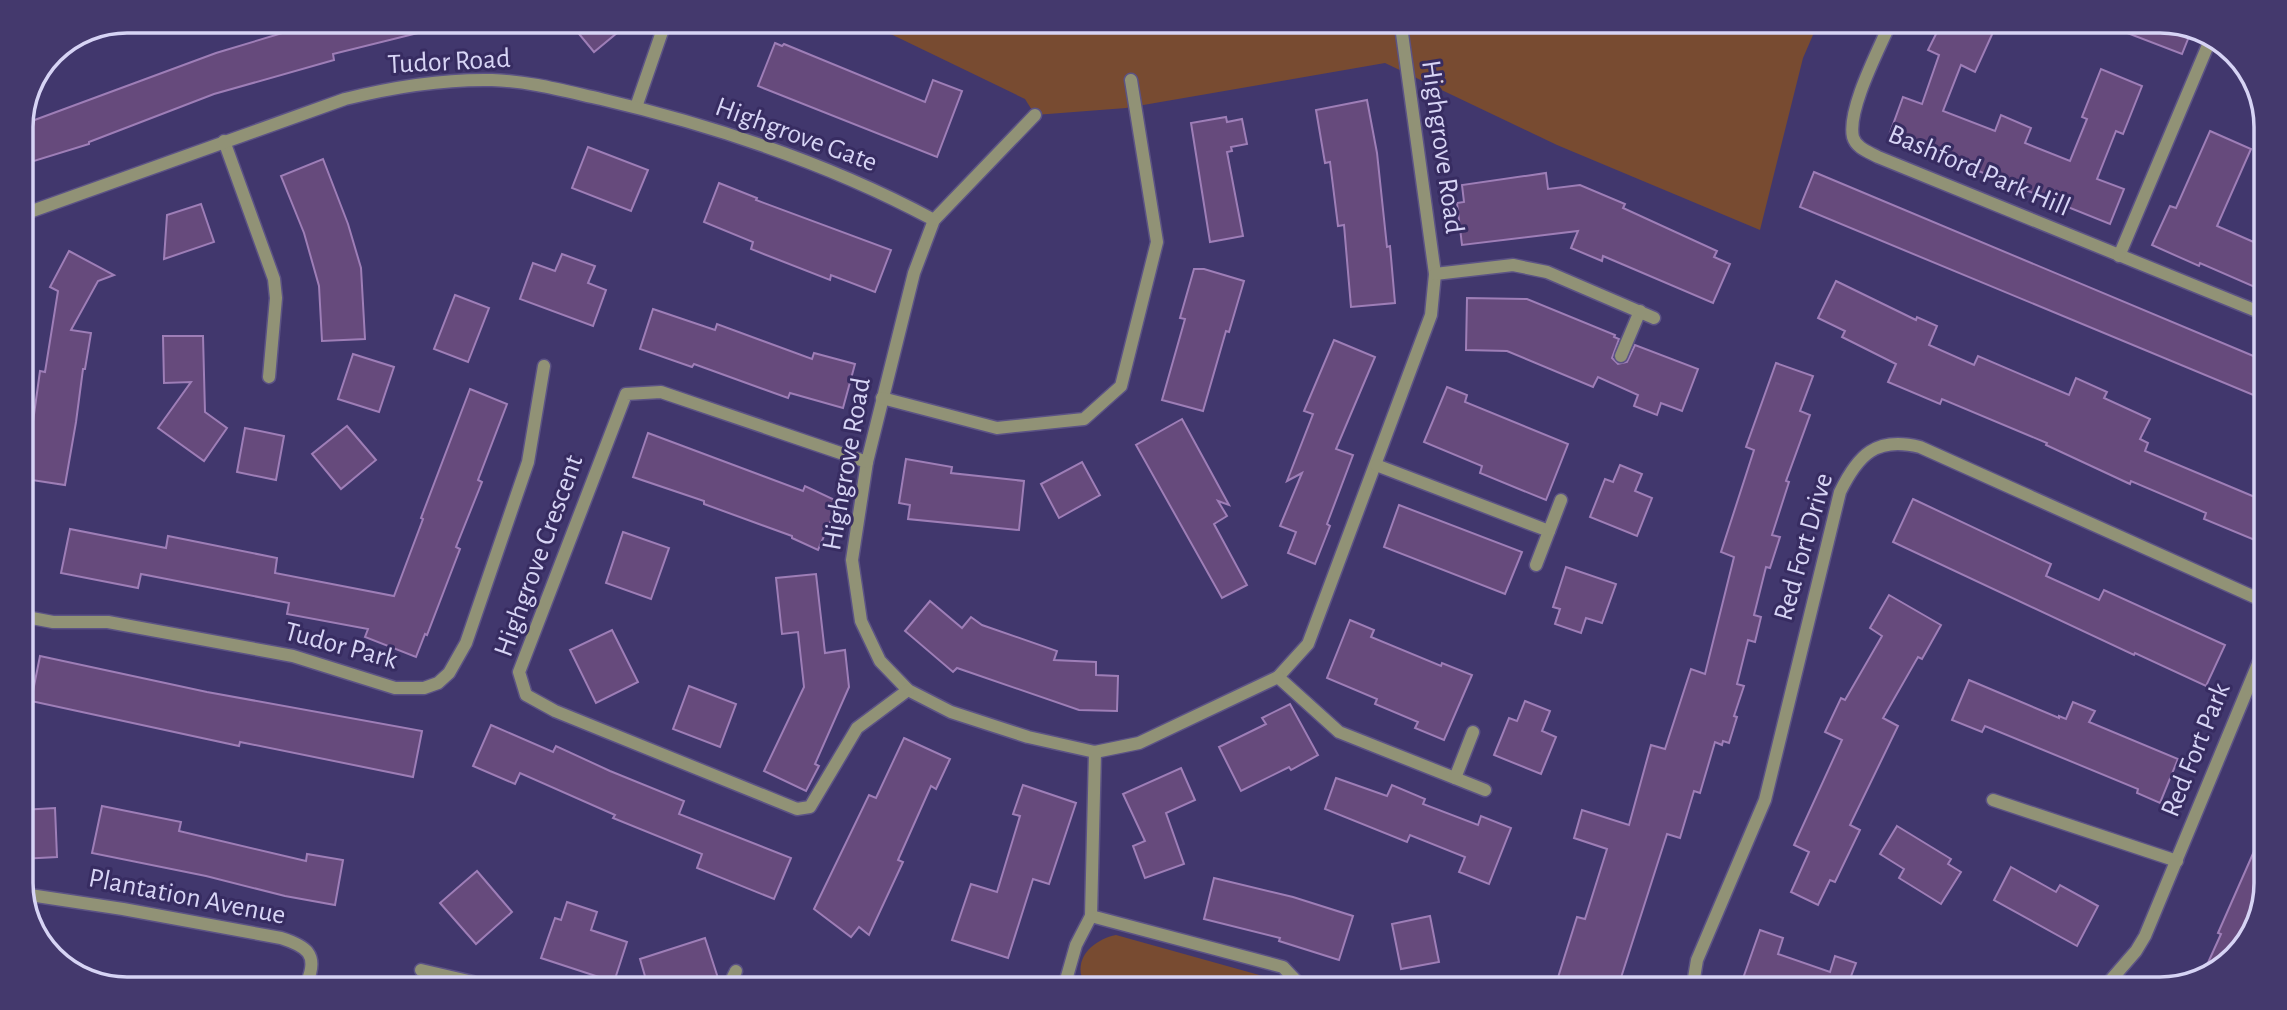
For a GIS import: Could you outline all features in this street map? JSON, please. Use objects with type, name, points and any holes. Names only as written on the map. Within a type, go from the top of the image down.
[{"type":"street","points":[[636,107],[662,33]]},
{"type":"street","name":"Highgrove Road","points":[[934,220],[914,273],[867,462],[852,560],[861,621],[880,661],[908,690],[951,712],[1028,737],[1095,752],[1139,743],[1278,677],[1308,643],[1377,465],[1431,314],[1435,274],[1402,33]]},
{"type":"street","name":"Bashford Park Hill","points":[[1886,33],[1854,109],[1853,137],[1860,147],[1878,157],[2254,310]]},
{"type":"street","points":[[2119,256],[2207,46]]},
{"type":"street","points":[[882,398],[997,428],[1084,419],[1121,386],[1157,242],[1131,80]]},
{"type":"street","name":"Tudor Road","points":[[33,211],[224,141],[379,90],[438,82],[527,82],[636,107]]},
{"type":"street","name":"Highgrove Gate","points":[[636,107],[797,157],[880,191],[934,220]]},
{"type":"street","points":[[934,220],[1035,115]]},
{"type":"street","points":[[224,141],[274,279],[276,298],[270,377]]},
{"type":"street","name":"Highgrove Road","points":[[1435,274],[1513,265],[1547,272],[1654,318]]},
{"type":"street","points":[[1621,356],[1640,311]]},
{"type":"street","name":"Tudor Park","points":[[33,618],[53,622],[108,622],[293,656],[395,688],[424,688],[438,683],[449,673],[466,643],[528,462],[544,366]]},
{"type":"street","name":"Highgrove Crescent","points":[[867,462],[661,392],[626,394],[519,671],[526,695],[555,712],[797,809],[810,807],[858,728],[908,690]]},
{"type":"street","name":"Red Fort Drive","points":[[1693,977],[1696,960],[1765,800],[1840,492],[1850,471],[1862,457],[1889,443],[1920,447],[2254,597]]},
{"type":"street","points":[[1377,465],[1549,531]]},
{"type":"street","points":[[1536,565],[1561,500]]},
{"type":"street","name":"Red Fort Park","points":[[2113,977],[2141,944],[2254,674]]},
{"type":"street","points":[[1278,677],[1339,732],[1485,790]]},
{"type":"street","points":[[1455,778],[1473,732]]},
{"type":"street","points":[[1067,977],[1076,945],[1091,916],[1095,752]]},
{"type":"street","name":"Red Fort Park","points":[[1993,800],[2177,860]]},
{"type":"street","name":"Plantation Avenue","points":[[34,896],[124,909],[289,941],[309,952],[312,962],[308,977]]},
{"type":"street","points":[[1091,916],[1283,967],[1292,977]]},
{"type":"street","points":[[421,970],[451,977]]},
{"type":"shaded area","points":[[889,33],[1814,33],[1803,58],[1760,230],[1557,145],[1385,63],[1126,108],[1035,115],[1025,99]]},
{"type":"shaded area","points":[[1116,935],[1266,977],[1081,977],[1082,960],[1086,953],[1099,941]]},
{"type":"building","points":[[282,33],[418,33],[333,54],[334,60],[214,94],[89,144],[33,161],[33,121],[216,53]]},
{"type":"building","points":[[578,33],[617,33],[594,52]]},
{"type":"building","points":[[1936,33],[1993,33],[1975,72],[1961,65],[1943,111],[1995,131],[2001,115],[2031,128],[2025,143],[2070,161],[2087,119],[2082,117],[2101,69],[2142,86],[2123,134],[2116,131],[2097,179],[2124,189],[2110,224],[1961,164],[1962,160],[1890,133],[1903,97],[1922,104],[1939,55],[1928,50]]},
{"type":"building","points":[[2127,33],[2159,33],[2188,38],[2182,54]]},
{"type":"building","points":[[775,43],[782,46],[784,44],[925,102],[933,80],[962,91],[937,157],[758,86]]},
{"type":"building","points":[[1367,100],[1377,153],[1387,247],[1390,246],[1395,303],[1351,307],[1344,225],[1338,226],[1330,162],[1325,163],[1316,110]]},
{"type":"building","points":[[1226,117],[1227,122],[1242,119],[1247,144],[1231,147],[1232,151],[1227,152],[1243,236],[1210,242],[1191,123]]},
{"type":"building","points":[[2210,131],[2251,149],[2217,226],[2254,242],[2254,287],[2152,245],[2170,206],[2176,208]]},
{"type":"building","points":[[588,147],[648,170],[631,211],[572,188]]},
{"type":"building","points":[[323,159],[348,224],[361,268],[365,339],[322,341],[319,286],[304,233],[281,176]]},
{"type":"building","points":[[1814,172],[2254,356],[2254,395],[1800,207]]},
{"type":"building","points":[[1546,173],[1548,189],[1580,185],[1625,204],[1623,208],[1717,251],[1714,257],[1730,264],[1713,303],[1603,256],[1602,261],[1571,248],[1578,231],[1462,245],[1457,203],[1464,202],[1462,185]]},
{"type":"building","points":[[719,183],[757,198],[756,200],[891,250],[875,292],[831,275],[830,280],[751,249],[753,242],[704,222]]},
{"type":"building","points":[[201,204],[214,242],[164,259],[167,215]]},
{"type":"building","points":[[69,251],[114,275],[98,281],[71,330],[91,333],[65,485],[33,480],[33,421],[40,371],[45,372],[58,291],[50,287]]},
{"type":"building","points":[[562,254],[595,266],[588,283],[606,290],[593,326],[520,299],[533,263],[555,271]]},
{"type":"building","points":[[1194,269],[1204,269],[1244,281],[1229,332],[1226,331],[1203,411],[1162,400],[1185,319],[1180,318]]},
{"type":"building","points":[[1836,281],[1916,320],[1917,317],[1937,326],[1929,345],[1974,365],[1978,356],[2069,395],[2076,378],[2107,392],[2104,398],[2150,419],[2140,439],[2148,443],[2145,451],[2254,497],[2254,540],[2204,519],[2206,513],[2131,481],[2130,484],[2046,445],[2047,443],[1942,399],[1940,404],[1888,382],[1896,364],[1842,337],[1845,331],[1818,318]]},
{"type":"building","points":[[455,295],[489,308],[468,362],[434,349]]},
{"type":"building","points":[[1467,298],[1527,299],[1615,335],[1614,337],[1619,339],[1612,358],[1618,364],[1627,362],[1635,345],[1698,369],[1682,411],[1661,403],[1657,415],[1634,406],[1638,395],[1598,377],[1593,387],[1507,351],[1466,350]]},
{"type":"building","points":[[653,309],[715,330],[717,324],[812,359],[814,353],[855,364],[843,408],[790,393],[788,398],[694,364],[692,367],[640,349]]},
{"type":"building","points":[[163,336],[203,336],[205,412],[227,428],[204,461],[158,428],[191,382],[164,383]]},
{"type":"building","points":[[1334,340],[1375,357],[1336,449],[1353,455],[1315,564],[1288,553],[1296,532],[1280,526],[1302,473],[1287,481],[1313,414],[1304,411]]},
{"type":"building","points":[[353,354],[394,367],[379,412],[338,399]]},
{"type":"building","points":[[1776,363],[1813,376],[1800,411],[1810,415],[1786,481],[1789,482],[1772,535],[1780,537],[1770,568],[1766,567],[1754,615],[1761,617],[1755,642],[1748,640],[1737,684],[1744,686],[1729,743],[1723,741],[1722,745],[1715,742],[1700,793],[1694,791],[1680,838],[1667,834],[1621,977],[1558,977],[1577,917],[1585,919],[1607,849],[1574,838],[1582,810],[1629,825],[1651,745],[1665,749],[1691,669],[1705,674],[1734,557],[1721,552],[1754,450],[1746,447]]},
{"type":"building","points":[[1447,387],[1467,395],[1465,402],[1568,444],[1546,500],[1480,473],[1482,466],[1424,442]]},
{"type":"building","points":[[470,389],[507,404],[478,480],[482,482],[456,547],[460,549],[416,657],[365,637],[368,629],[287,614],[289,603],[141,574],[138,588],[61,573],[70,529],[166,548],[168,536],[277,558],[275,573],[394,596]]},
{"type":"building","points":[[1182,419],[1229,505],[1218,501],[1227,516],[1214,524],[1247,585],[1222,598],[1136,445]]},
{"type":"building","points":[[347,426],[376,460],[341,489],[312,454]]},
{"type":"building","points":[[245,428],[284,436],[276,480],[237,472]]},
{"type":"building","points":[[648,433],[803,491],[805,486],[839,502],[818,550],[792,536],[704,504],[704,501],[633,477]]},
{"type":"building","points":[[906,459],[952,467],[951,473],[1024,481],[1019,530],[908,519],[910,505],[899,503]]},
{"type":"building","points":[[1082,462],[1100,495],[1059,518],[1041,484]]},
{"type":"building","points":[[1620,465],[1642,474],[1635,491],[1652,498],[1637,536],[1590,517],[1605,479],[1613,482]]},
{"type":"building","points":[[1913,499],[2051,564],[2046,576],[2099,600],[2104,590],[2225,645],[2206,686],[1893,542]]},
{"type":"building","points":[[1399,505],[1522,552],[1505,594],[1384,547]]},
{"type":"building","points":[[623,532],[669,548],[651,599],[606,583]]},
{"type":"building","points":[[1566,567],[1616,584],[1602,623],[1586,618],[1581,633],[1555,624],[1560,609],[1553,607]]},
{"type":"building","points":[[816,574],[825,653],[845,650],[849,687],[815,764],[819,766],[806,791],[764,771],[804,687],[798,632],[782,634],[776,578]]},
{"type":"building","points":[[1889,595],[1941,625],[1922,659],[1918,657],[1883,718],[1898,726],[1850,825],[1860,830],[1835,882],[1830,880],[1818,905],[1791,892],[1809,852],[1794,845],[1842,740],[1825,732],[1841,698],[1845,700],[1882,636],[1870,628]]},
{"type":"building","points":[[930,601],[962,628],[971,617],[982,625],[1057,651],[1054,660],[1096,662],[1096,675],[1118,676],[1117,711],[1079,710],[957,668],[953,672],[905,631]]},
{"type":"building","points":[[1350,620],[1374,630],[1371,637],[1441,666],[1442,663],[1472,675],[1444,740],[1415,728],[1418,722],[1375,704],[1377,699],[1327,678]]},
{"type":"building","points":[[612,630],[638,682],[596,703],[570,650]]},
{"type":"building","points":[[40,656],[207,692],[422,731],[413,777],[240,742],[239,746],[33,701]]},
{"type":"building","points":[[1969,680],[2059,718],[2066,719],[2073,702],[2095,711],[2089,722],[2178,759],[2160,803],[2137,793],[2138,789],[1985,726],[1982,732],[1952,720]]},
{"type":"building","points":[[689,686],[736,704],[720,747],[673,729]]},
{"type":"building","points":[[1525,701],[1550,711],[1542,731],[1556,737],[1541,774],[1494,755],[1509,718],[1517,721]]},
{"type":"building","points":[[1290,704],[1318,755],[1291,770],[1289,767],[1241,791],[1219,747],[1266,724],[1262,718]]},
{"type":"building","points":[[491,725],[553,752],[556,746],[684,801],[679,814],[791,858],[774,899],[697,868],[702,854],[613,818],[615,815],[520,773],[515,784],[473,766]]},
{"type":"building","points":[[904,738],[950,759],[936,789],[931,786],[898,860],[903,862],[869,935],[859,927],[851,937],[814,909],[869,795],[876,798]]},
{"type":"building","points":[[1181,768],[1195,800],[1166,813],[1184,864],[1145,878],[1133,846],[1145,841],[1123,794]]},
{"type":"building","points":[[1336,778],[1387,796],[1392,785],[1425,799],[1423,804],[1478,825],[1481,816],[1511,828],[1489,884],[1459,872],[1465,857],[1410,835],[1407,842],[1325,809]]},
{"type":"building","points":[[1023,785],[1076,803],[1049,884],[1033,879],[1008,958],[952,940],[971,884],[997,892],[1020,816],[1013,814]]},
{"type":"building","points":[[102,806],[181,822],[179,831],[306,861],[307,854],[343,860],[335,905],[92,853]]},
{"type":"building","points":[[55,808],[57,857],[33,858],[33,809]]},
{"type":"building","points":[[1897,826],[1951,859],[1948,864],[1961,872],[1941,904],[1899,878],[1904,869],[1880,854]]},
{"type":"building","points":[[2254,851],[2254,882],[2247,919],[2230,945],[2208,963],[2221,934],[2218,933]]},
{"type":"building","points":[[2011,867],[2056,892],[2060,885],[2098,906],[2077,946],[1994,900]]},
{"type":"building","points":[[477,871],[512,912],[476,944],[440,903]]},
{"type":"building","points":[[1214,878],[1293,897],[1353,916],[1339,960],[1279,941],[1280,938],[1204,919]]},
{"type":"building","points":[[567,902],[597,912],[591,930],[627,942],[616,977],[599,977],[541,958],[555,918],[561,920]]},
{"type":"building","points":[[1430,916],[1439,962],[1401,969],[1392,924]]},
{"type":"building","points":[[1760,930],[1783,938],[1778,954],[1830,972],[1835,956],[1856,963],[1851,977],[1744,977]]},
{"type":"building","points":[[705,938],[718,977],[645,977],[640,959]]}]
